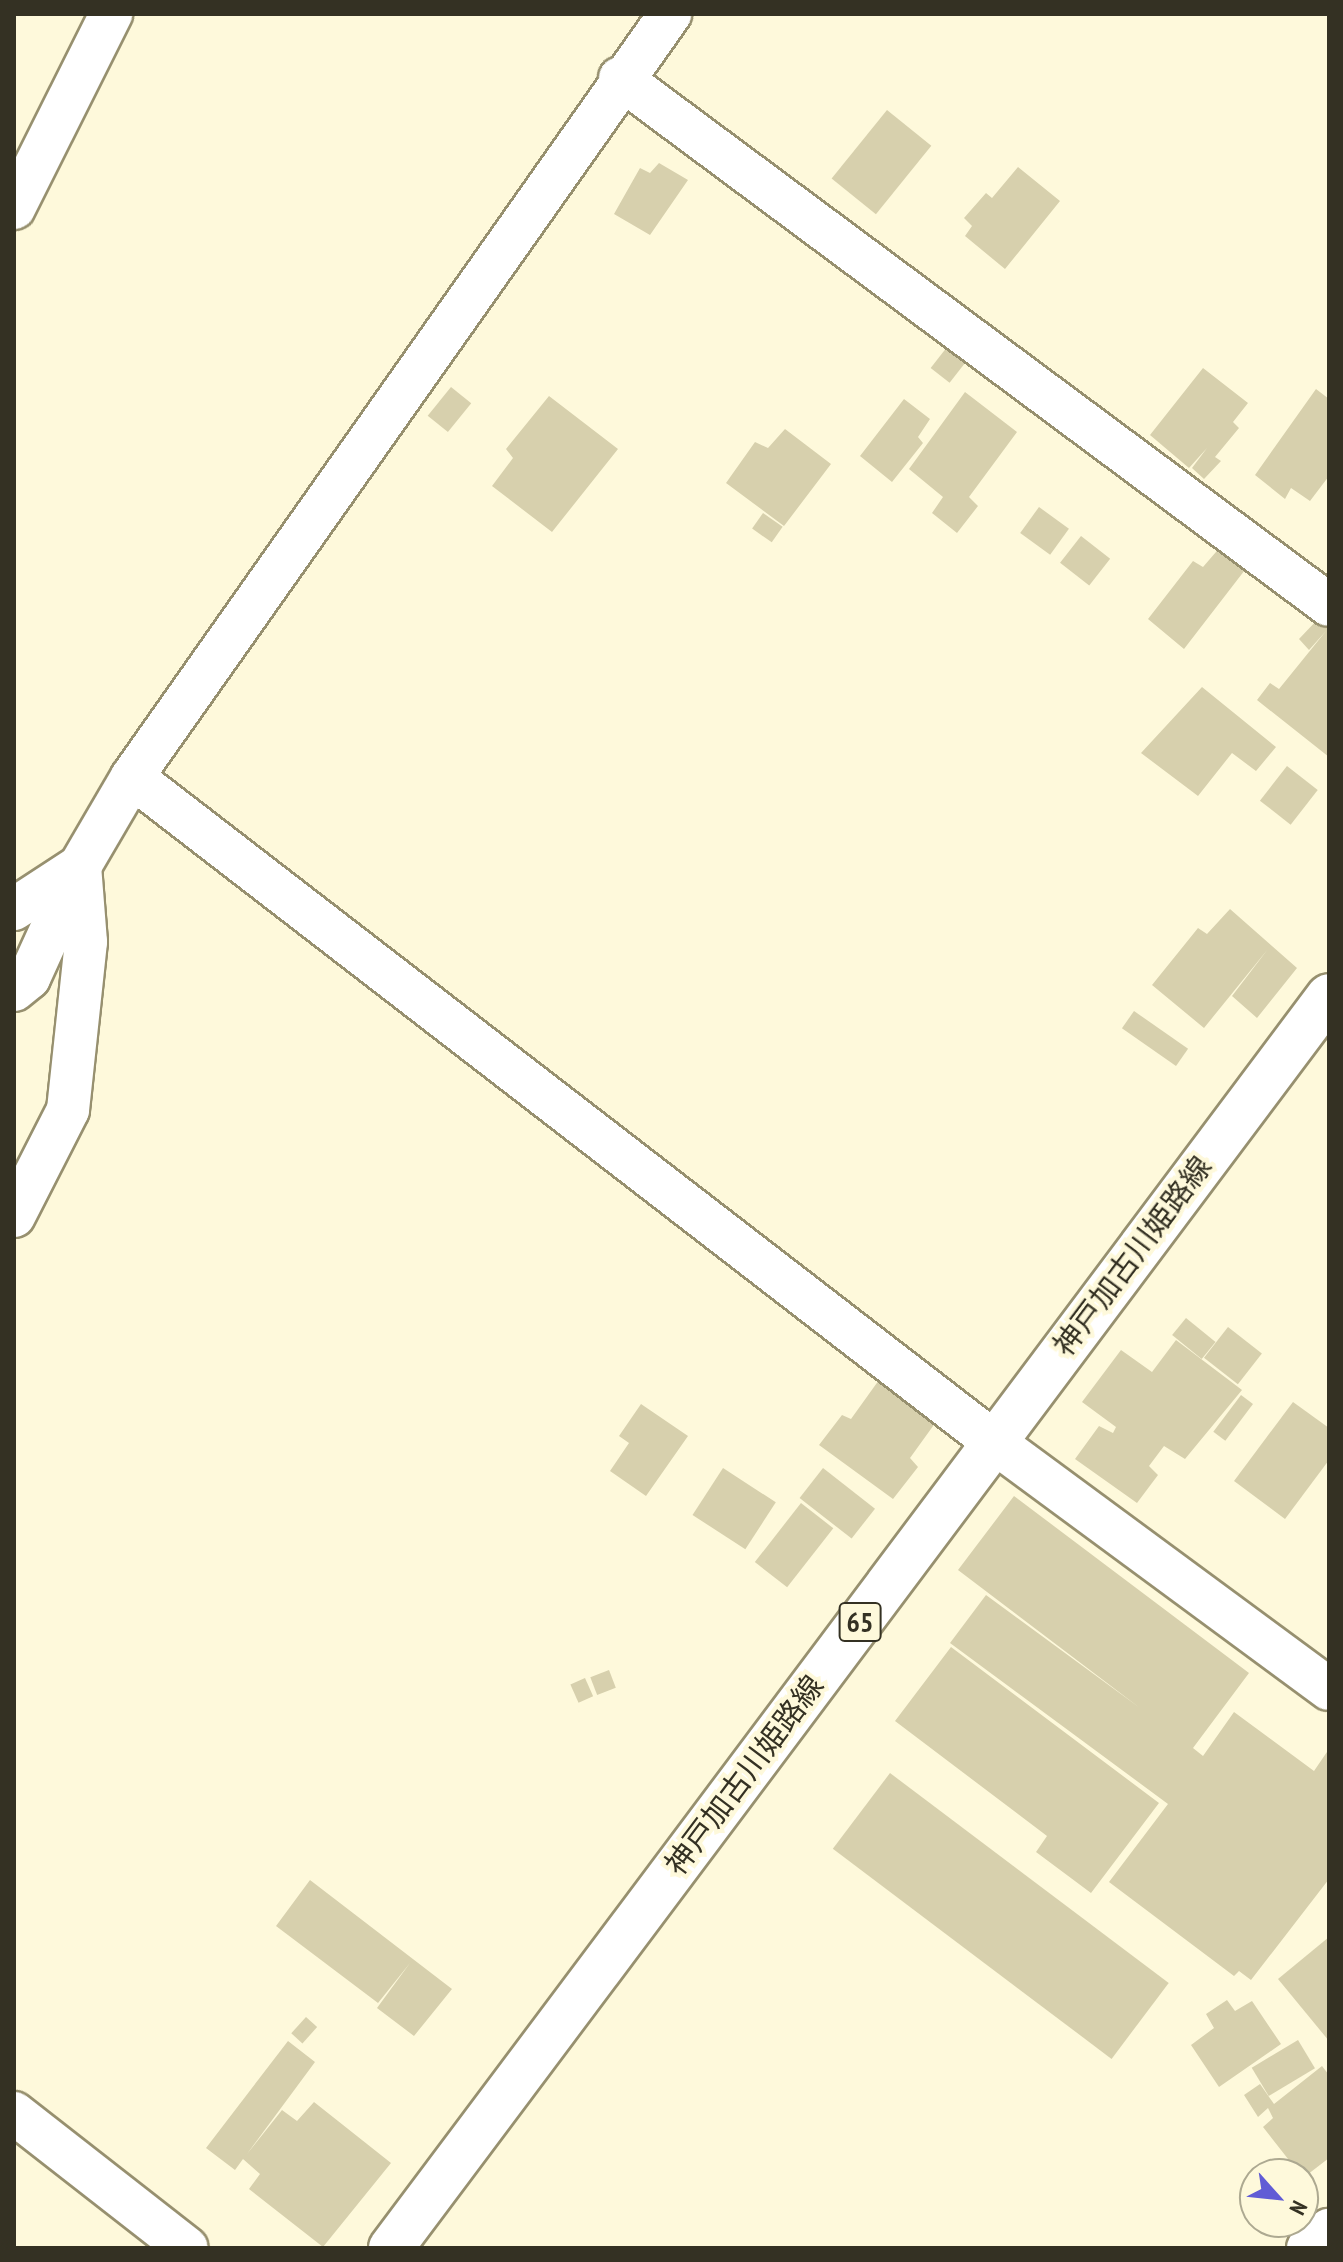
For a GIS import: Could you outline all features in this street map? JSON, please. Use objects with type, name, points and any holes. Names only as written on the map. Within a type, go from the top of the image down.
[{"type":"main road","name":"神戸加古川姫路線","points":[[391,2248],[1329,996]]},
{"type":"street","points":[[14,208],[111,14]]},
{"type":"street","points":[[14,990],[29,978],[80,866],[132,777],[620,78],[670,14]]},
{"type":"street","points":[[620,78],[1329,605]]},
{"type":"street","points":[[132,777],[994,1442],[1329,1689]]},
{"type":"street","points":[[14,909],[80,866]]},
{"type":"street","points":[[14,1216],[68,1110],[86,942],[80,866]]},
{"type":"street","points":[[14,2113],[187,2248]]},
{"type":"street","points":[[1308,2248],[1329,2230]]},
{"type":"building","points":[[887,110],[931,146],[876,214],[832,178]]},
{"type":"building","points":[[659,163],[688,180],[650,235],[614,214],[640,168],[650,173]]},
{"type":"building","points":[[1018,167],[1060,201],[1005,269],[965,236],[972,226],[964,218],[986,193],[992,198]]},
{"type":"building","points":[[951,342],[970,357],[950,383],[931,368]]},
{"type":"building","points":[[1203,368],[1248,403],[1233,422],[1239,428],[1215,457],[1221,461],[1204,479],[1192,468],[1207,448],[1189,468],[1150,435]]},
{"type":"building","points":[[451,387],[471,403],[448,432],[428,416]]},
{"type":"building","points":[[1316,389],[1329,399],[1329,476],[1310,501],[1291,488],[1285,499],[1255,475]]},
{"type":"building","points":[[965,392],[1017,432],[969,497],[978,506],[957,533],[932,513],[943,497],[909,469]]},
{"type":"building","points":[[549,396],[618,449],[552,532],[492,486],[513,458],[506,449]]},
{"type":"building","points":[[904,399],[930,419],[918,437],[923,443],[892,482],[860,456]]},
{"type":"building","points":[[785,429],[831,464],[784,526],[726,483],[755,442],[768,448]]},
{"type":"building","points":[[1039,507],[1069,529],[1050,555],[1020,533]]},
{"type":"building","points":[[763,513],[783,527],[772,542],[752,529]]},
{"type":"building","points":[[1081,536],[1110,559],[1089,586],[1060,563]]},
{"type":"building","points":[[1222,545],[1248,566],[1184,649],[1148,619],[1193,561],[1203,567]]},
{"type":"building","points":[[1318,619],[1329,628],[1329,757],[1257,700],[1270,683],[1279,689],[1326,631],[1309,650],[1299,639]]},
{"type":"building","points":[[1202,687],[1276,747],[1256,771],[1232,753],[1198,796],[1141,753]]},
{"type":"building","points":[[1287,766],[1318,790],[1291,825],[1260,801]]},
{"type":"building","points":[[1230,909],[1297,968],[1257,1018],[1232,996],[1268,949],[1204,1028],[1152,985],[1198,928],[1207,934]]},
{"type":"building","points":[[1134,1011],[1188,1049],[1176,1066],[1122,1028]]},
{"type":"building","points":[[1186,1318],[1216,1342],[1202,1359],[1172,1335]]},
{"type":"building","points":[[1228,1327],[1262,1353],[1238,1384],[1204,1358]]},
{"type":"building","points":[[1176,1340],[1242,1390],[1185,1459],[1164,1446],[1149,1466],[1158,1475],[1137,1503],[1075,1459],[1099,1426],[1113,1433],[1116,1427],[1082,1402],[1121,1350],[1152,1372]]},
{"type":"building","points":[[884,1373],[941,1415],[910,1458],[918,1467],[893,1499],[819,1445],[842,1415],[851,1419]]},
{"type":"building","points":[[1241,1395],[1253,1404],[1225,1441],[1213,1432]]},
{"type":"building","points":[[1293,1402],[1329,1428],[1329,1460],[1285,1519],[1234,1481]]},
{"type":"building","points":[[641,1404],[688,1436],[646,1496],[610,1471],[629,1443],[619,1436]]},
{"type":"building","points":[[723,1468],[776,1502],[745,1549],[693,1515]]},
{"type":"building","points":[[823,1468],[875,1509],[852,1539],[800,1498]]},
{"type":"building","points":[[1014,1496],[1249,1673],[1193,1748],[1203,1756],[1234,1712],[1314,1771],[1329,1749],[1329,1879],[1251,1980],[1239,1971],[1234,1976],[1109,1882],[1168,1804],[950,1643],[986,1595],[1140,1708],[958,1570]]},
{"type":"building","points":[[801,1503],[833,1528],[787,1587],[755,1562]]},
{"type":"building","points":[[951,1647],[1159,1803],[1091,1893],[1036,1852],[1047,1836],[895,1721]]},
{"type":"building","points":[[609,1670],[616,1688],[597,1695],[590,1677]]},
{"type":"building","points":[[585,1678],[593,1696],[579,1703],[570,1685]]},
{"type":"building","points":[[890,1773],[1169,1983],[1112,2059],[833,1849]]},
{"type":"building","points":[[310,1880],[452,1989],[414,2036],[377,2008],[410,1963],[378,2003],[276,1926]]},
{"type":"building","points":[[1329,1937],[1329,2041],[1278,1979]]},
{"type":"building","points":[[1227,2000],[1235,2011],[1252,2001],[1281,2044],[1219,2087],[1191,2045],[1214,2028],[1206,2014]]},
{"type":"building","points":[[306,2017],[317,2027],[302,2043],[291,2033]]},
{"type":"building","points":[[1298,2040],[1315,2068],[1269,2096],[1252,2068]]},
{"type":"building","points":[[288,2041],[315,2062],[247,2154],[282,2110],[297,2121],[314,2102],[391,2163],[323,2247],[249,2189],[260,2174],[243,2159],[235,2170],[206,2148]]},
{"type":"building","points":[[1322,2066],[1329,2075],[1329,2158],[1319,2166],[1319,2158],[1287,2158],[1263,2127],[1273,2118],[1268,2108],[1258,2117],[1244,2095],[1260,2084],[1274,2104]]}]
